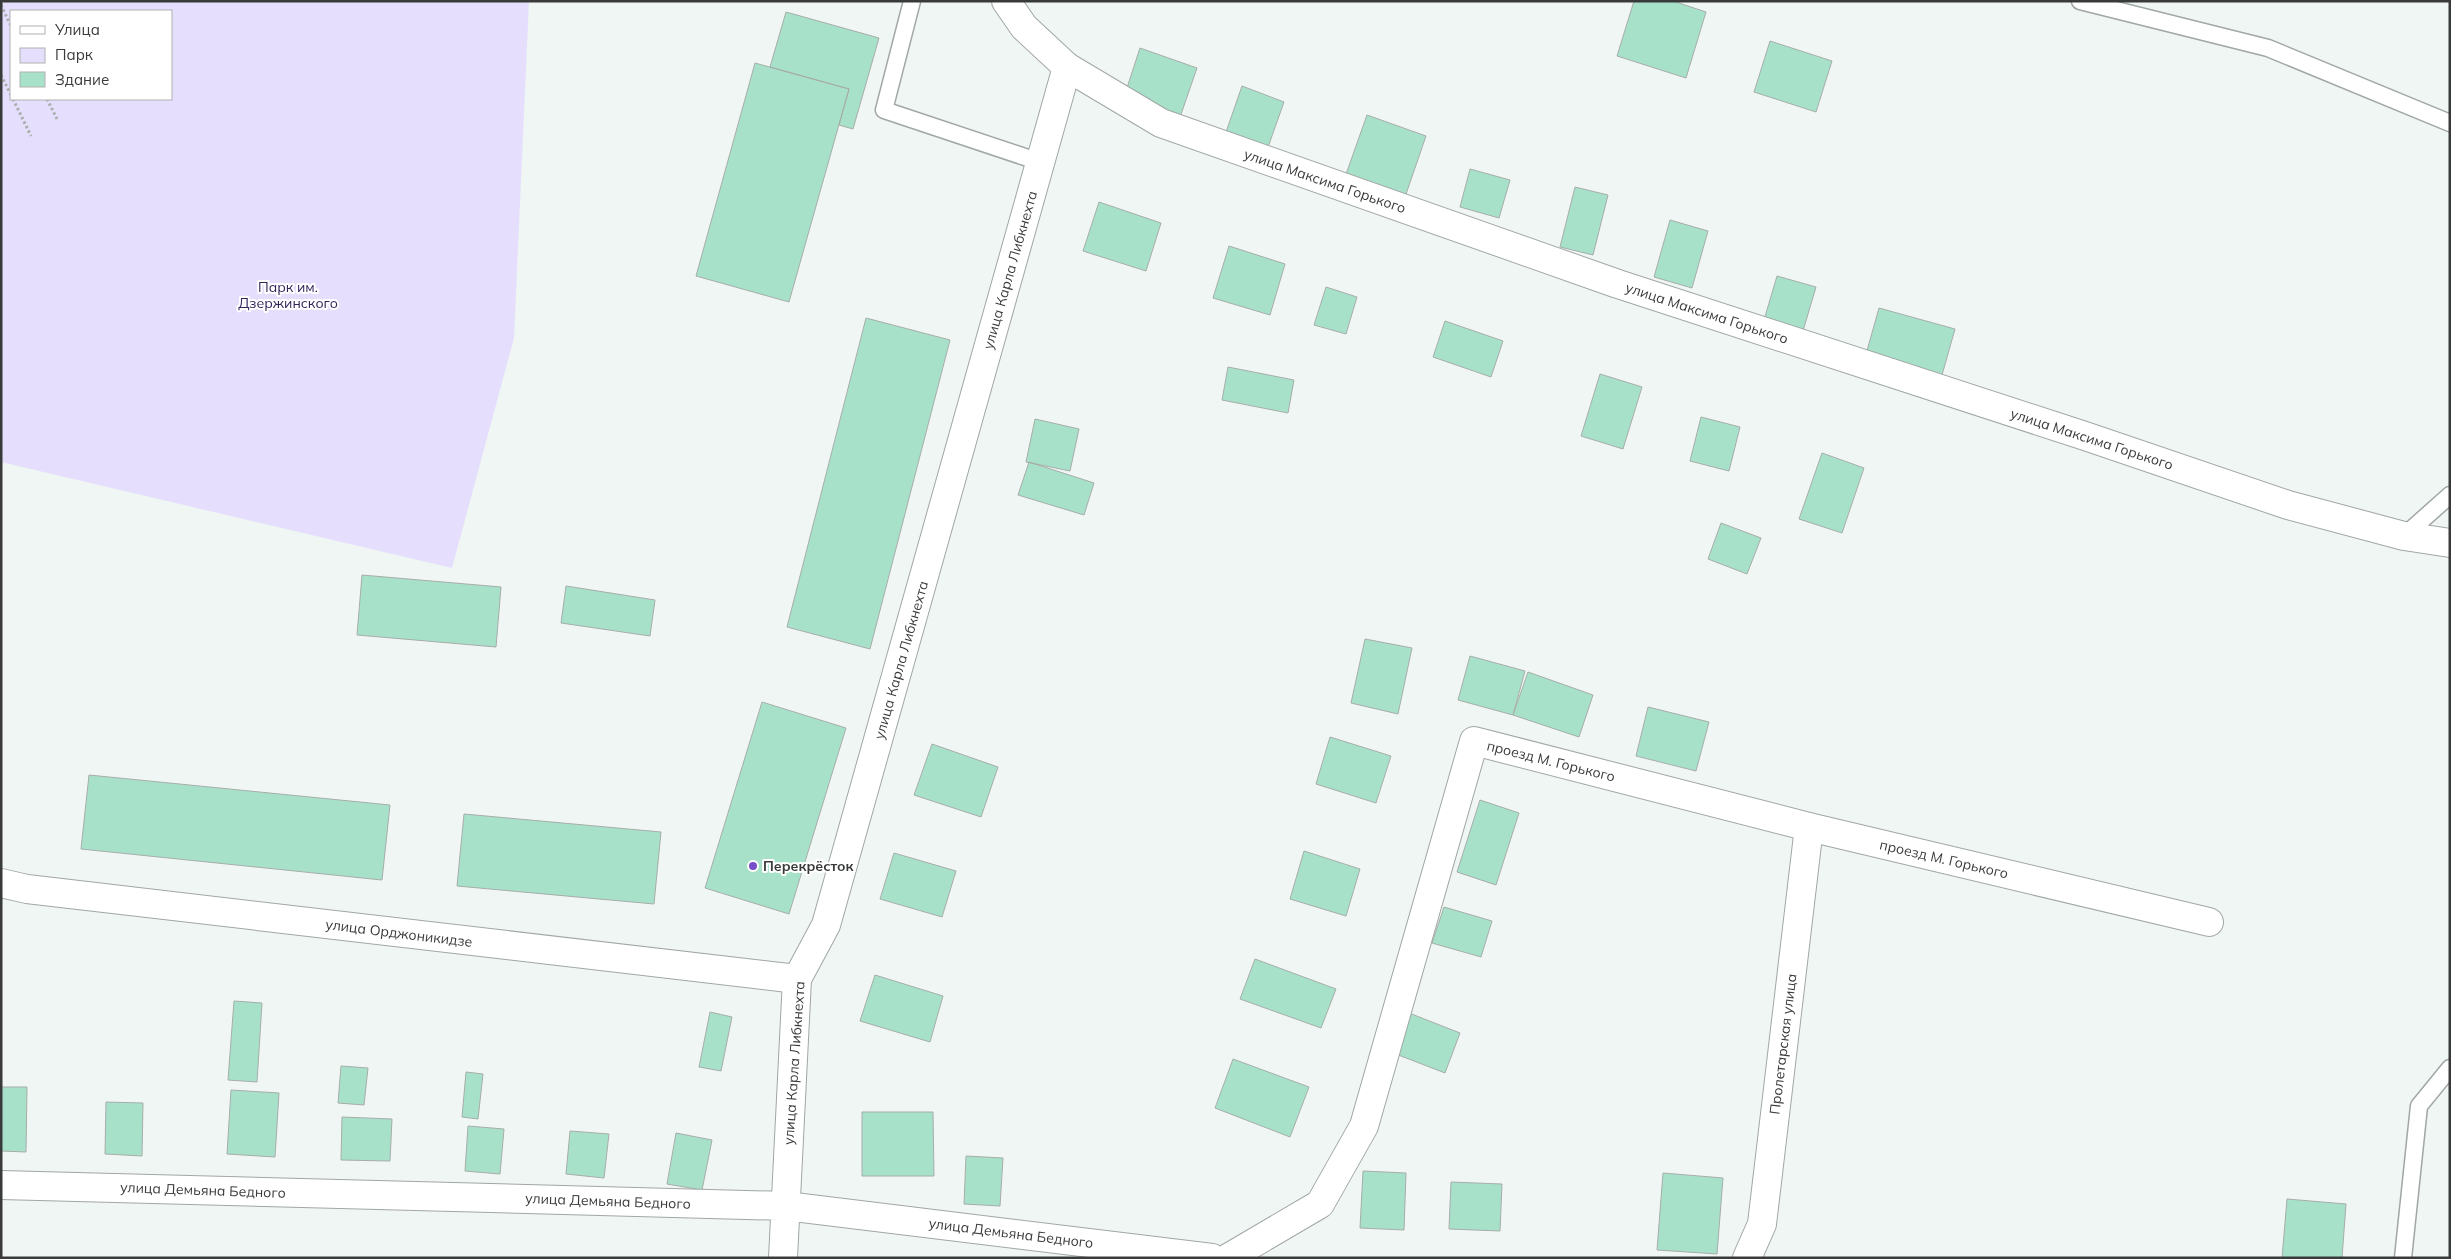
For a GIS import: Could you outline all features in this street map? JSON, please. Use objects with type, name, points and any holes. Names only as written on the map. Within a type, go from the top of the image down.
[{"type":"street","name":"улица Максима Горького","points":[[1006,1],[1024,27],[1067,67],[1161,123],[1618,284],[2085,436],[2288,505],[2404,536],[2450,542]]},
{"type":"street","name":"улица Карла Либкнехта","points":[[783,1258],[797,979],[826,925],[1067,67]]},
{"type":"street","name":"проезд М. Горького","points":[[1228,1258],[1320,1204],[1364,1126],[1474,741],[1809,827],[2209,922]]},
{"type":"street","name":"Пролетарская улица","points":[[1747,1258],[1762,1224],[1809,827]]},
{"type":"street","name":"улица Орджоникидзе","points":[[1,884],[37,890],[797,979]]},
{"type":"street","name":"улица Демьяна Бедного","points":[[1,1185],[786,1206],[1212,1258]]},
{"type":"lane","points":[[912,1],[884,110],[1040,162]]},
{"type":"lane","points":[[2080,1],[2268,48],[2450,123]]},
{"type":"lane","points":[[2404,536],[2450,495]]},
{"type":"lane","points":[[2403,1258],[2419,1106],[2450,1068]]},
{"type":"path","points":[[1,5],[10,24]]},
{"type":"path","points":[[1,75],[10,93]]},
{"type":"path","points":[[13,100],[31,136]]},
{"type":"path","points":[[48,100],[57,119]]},
{"type":"green space","name":"Парк им. Дзержинского","points":[[1,1],[529,1],[514,338],[452,568],[1,462]]},
{"type":"building","points":[[1634,1],[1673,1],[1706,12],[1686,78],[1617,56]]},
{"type":"building","points":[[786,12],[879,38],[853,129],[839,125],[849,89],[770,67]]},
{"type":"building","points":[[1770,41],[1832,61],[1816,112],[1754,92]]},
{"type":"building","points":[[1140,48],[1197,68],[1178,123],[1122,103]]},
{"type":"building","points":[[755,63],[849,89],[789,302],[696,276]]},
{"type":"building","points":[[1242,86],[1284,102],[1267,150],[1225,135]]},
{"type":"building","points":[[1367,115],[1426,136],[1405,197],[1345,177]]},
{"type":"building","points":[[1470,169],[1510,180],[1499,218],[1460,207]]},
{"type":"building","points":[[1575,187],[1608,195],[1593,255],[1560,247]]},
{"type":"building","points":[[1099,202],[1161,223],[1146,271],[1083,251]]},
{"type":"building","points":[[1670,220],[1708,231],[1692,288],[1654,277]]},
{"type":"building","points":[[1229,246],[1285,264],[1270,315],[1213,298]]},
{"type":"building","points":[[1777,276],[1816,287],[1803,331],[1764,320]]},
{"type":"building","points":[[1326,287],[1357,297],[1346,334],[1314,325]]},
{"type":"building","points":[[1879,308],[1955,329],[1942,375],[1866,354]]},
{"type":"building","points":[[866,318],[950,340],[870,649],[787,627]]},
{"type":"building","points":[[1445,321],[1503,341],[1491,377],[1433,357]]},
{"type":"building","points":[[1228,367],[1294,380],[1288,413],[1222,400]]},
{"type":"building","points":[[1600,374],[1642,387],[1623,449],[1581,436]]},
{"type":"building","points":[[1701,417],[1740,427],[1729,471],[1690,461]]},
{"type":"building","points":[[1035,419],[1079,429],[1070,471],[1026,462]]},
{"type":"building","points":[[1822,453],[1864,468],[1842,533],[1799,519]]},
{"type":"building","points":[[1029,462],[1094,483],[1084,515],[1018,495]]},
{"type":"building","points":[[1721,523],[1761,538],[1747,574],[1708,559]]},
{"type":"building","points":[[362,575],[501,587],[496,647],[357,635]]},
{"type":"building","points":[[566,586],[655,600],[650,636],[561,623]]},
{"type":"building","points":[[1365,639],[1412,648],[1398,714],[1351,703]]},
{"type":"building","points":[[1470,656],[1525,671],[1513,715],[1458,700]]},
{"type":"building","points":[[1528,672],[1593,695],[1579,737],[1513,715]]},
{"type":"building","points":[[762,702],[846,728],[789,914],[705,888]]},
{"type":"building","points":[[1648,707],[1709,722],[1696,771],[1636,756]]},
{"type":"building","points":[[1330,737],[1391,756],[1376,803],[1316,784]]},
{"type":"building","points":[[932,744],[998,767],[981,817],[914,795]]},
{"type":"building","points":[[89,775],[390,805],[382,880],[81,849]]},
{"type":"building","points":[[1480,800],[1519,813],[1496,885],[1457,872]]},
{"type":"building","points":[[464,814],[661,832],[654,904],[457,886]]},
{"type":"building","points":[[1304,851],[1360,869],[1346,916],[1290,899]]},
{"type":"building","points":[[894,853],[956,871],[942,917],[880,899]]},
{"type":"building","points":[[1444,907],[1492,921],[1481,957],[1432,943]]},
{"type":"building","points":[[1255,959],[1336,989],[1321,1028],[1240,999]]},
{"type":"building","points":[[875,975],[943,996],[930,1042],[860,1021]]},
{"type":"building","points":[[234,1001],[262,1003],[257,1082],[228,1080]]},
{"type":"building","points":[[1404,1011],[1460,1033],[1445,1073],[1388,1051]]},
{"type":"building","points":[[710,1012],[732,1017],[721,1071],[699,1067]]},
{"type":"building","points":[[1233,1059],[1309,1087],[1290,1137],[1215,1108]]},
{"type":"building","points":[[341,1066],[368,1068],[364,1105],[338,1103]]},
{"type":"building","points":[[466,1072],[483,1074],[478,1119],[462,1117]]},
{"type":"building","points":[[1,1087],[27,1087],[26,1152],[1,1151]]},
{"type":"building","points":[[231,1090],[279,1093],[275,1157],[227,1154]]},
{"type":"building","points":[[106,1102],[143,1103],[142,1156],[105,1154]]},
{"type":"building","points":[[862,1112],[933,1112],[934,1176],[862,1176]]},
{"type":"building","points":[[342,1117],[392,1119],[390,1161],[341,1160]]},
{"type":"building","points":[[468,1126],[504,1129],[500,1174],[465,1171]]},
{"type":"building","points":[[570,1131],[609,1134],[604,1178],[566,1174]]},
{"type":"building","points":[[676,1133],[712,1140],[702,1190],[667,1184]]},
{"type":"building","points":[[966,1156],[1003,1158],[1000,1206],[964,1204]]},
{"type":"building","points":[[1363,1171],[1406,1173],[1404,1230],[1360,1228]]},
{"type":"building","points":[[1663,1173],[1723,1178],[1717,1254],[1657,1250]]},
{"type":"building","points":[[1451,1182],[1502,1184],[1500,1231],[1449,1229]]},
{"type":"building","points":[[2287,1199],[2346,1204],[2342,1258],[2282,1258]]},
{"type":"place","name":"Перекрёсток","points":[[753,866]]}]
